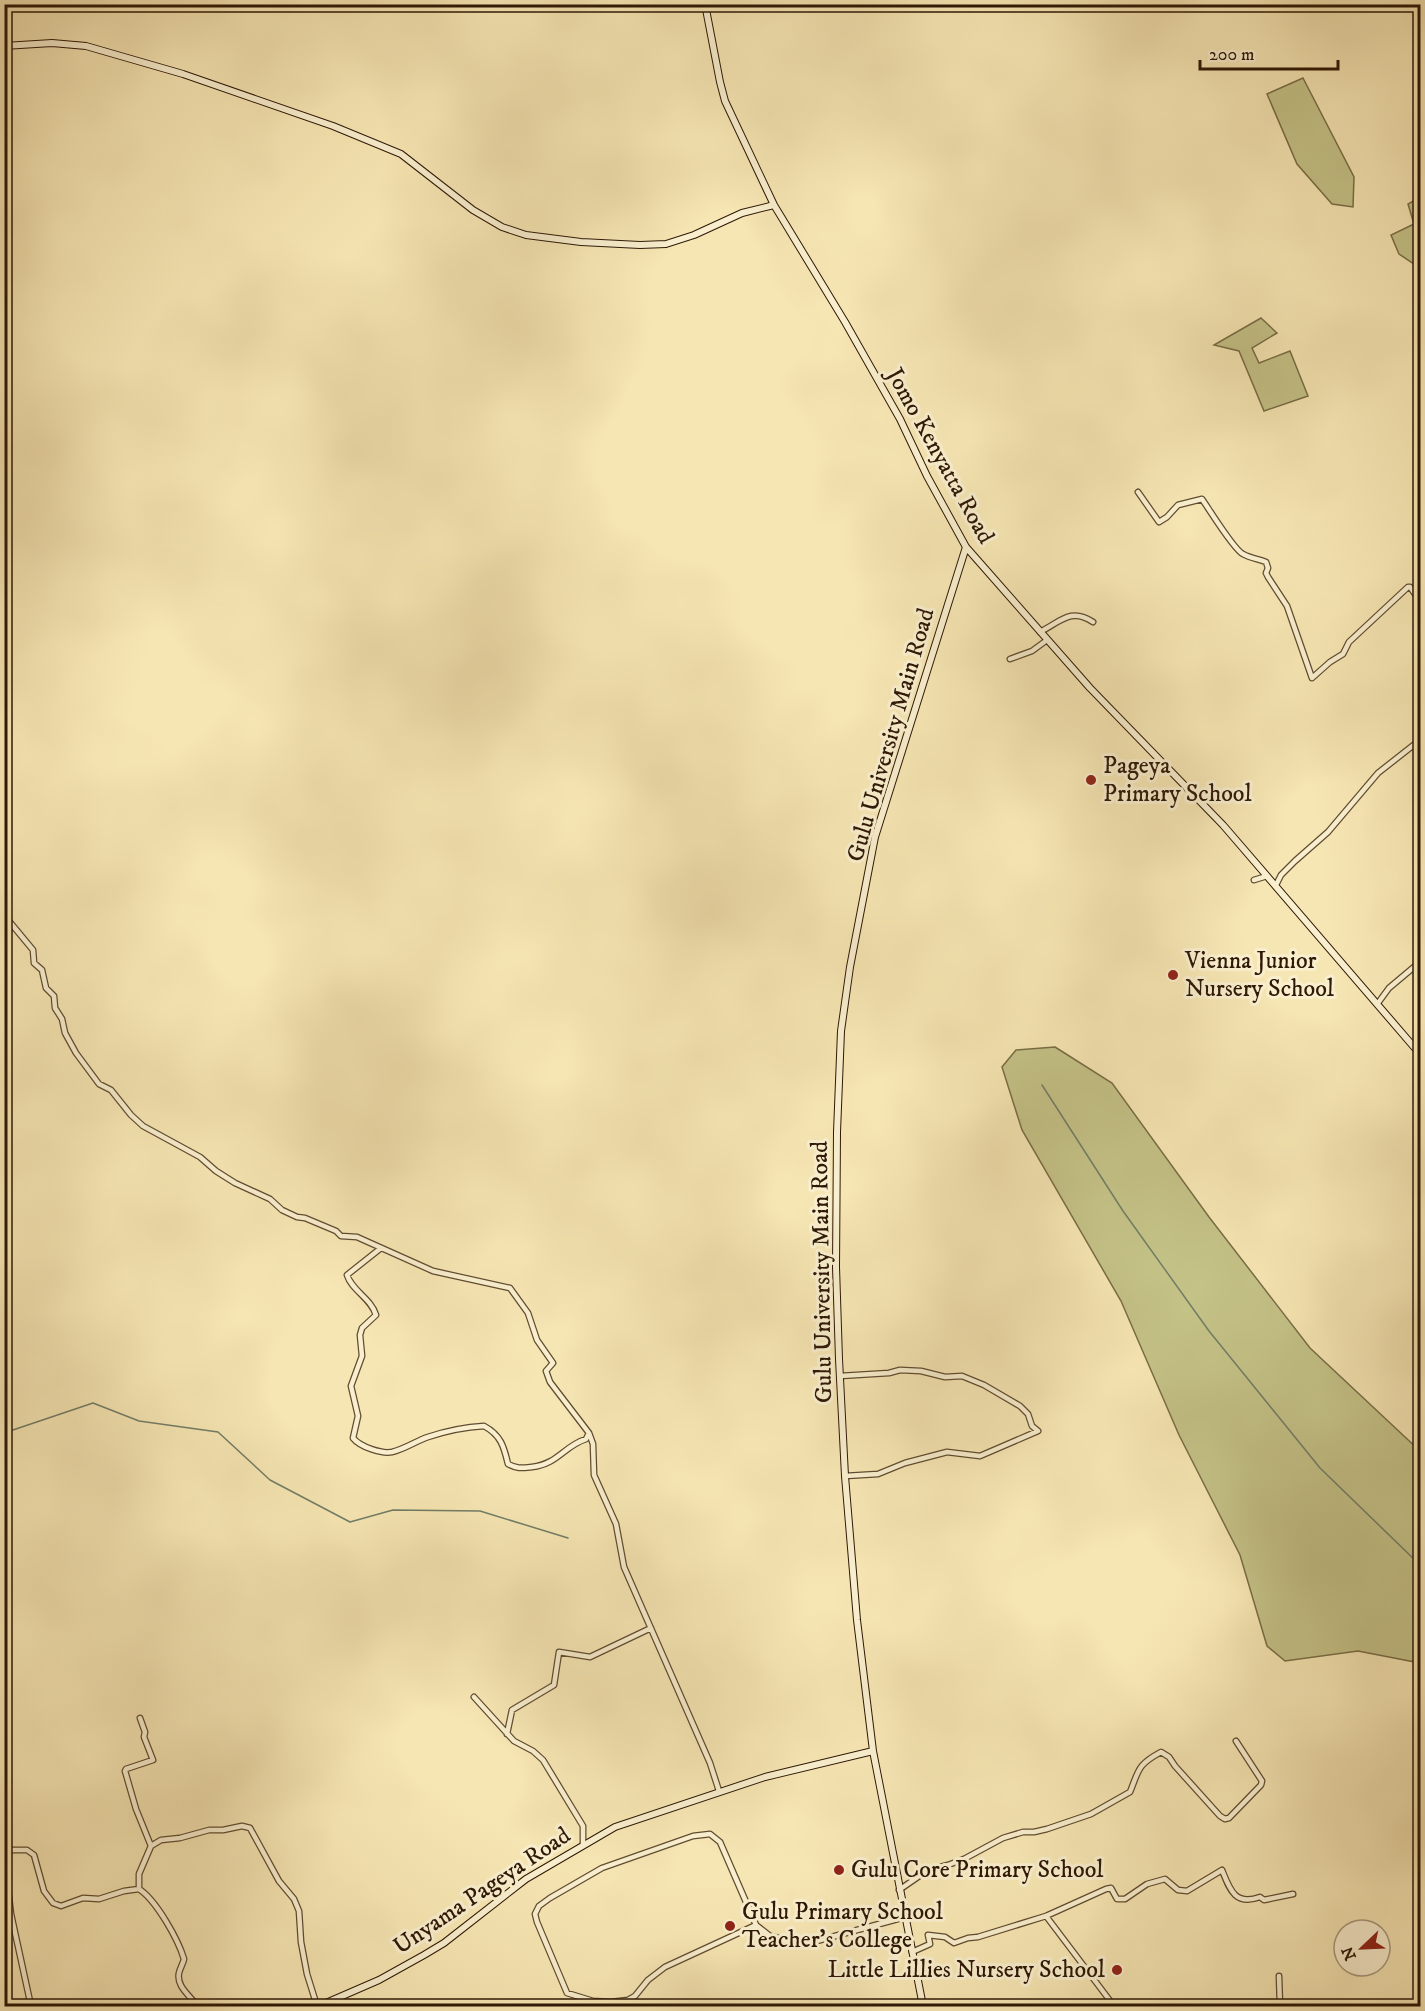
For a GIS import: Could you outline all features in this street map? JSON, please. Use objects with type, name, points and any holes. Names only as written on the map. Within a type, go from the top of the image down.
[{"type":"street","name":"Jomo Kenyatta Road","points":[[705,4],[725,101],[774,205],[845,322],[900,419],[927,476],[966,548],[1090,688],[1210,811],[1292,903],[1420,1054]]},
{"type":"street","points":[[4,46],[52,43],[86,46],[183,74],[333,126],[401,154],[473,210],[502,226],[526,235],[639,245],[666,244],[694,235],[742,213],[774,205]]},
{"type":"street","points":[[1138,492],[1160,522],[1178,505],[1202,499],[1222,526],[1225,534],[1242,554],[1266,562],[1268,568],[1266,573],[1287,606],[1312,678],[1343,654],[1349,642],[1408,587],[1410,586],[1420,601]]},
{"type":"street","name":"Gulu University Main Road","points":[[923,2007],[873,1751],[857,1620],[845,1476],[840,1376],[836,1267],[837,1132],[840,1031],[876,837],[966,548]]},
{"type":"street","points":[[1040,632],[1067,616],[1082,615],[1093,622]]},
{"type":"street","points":[[1010,659],[1032,651],[1047,640]]},
{"type":"street","points":[[1276,885],[1281,875],[1328,831],[1378,773],[1420,740]]},
{"type":"street","points":[[1254,880],[1267,876]]},
{"type":"street","points":[[4,915],[33,950],[34,963],[42,970],[46,988],[54,996],[65,1033],[76,1053],[99,1084],[111,1090],[143,1126],[200,1157],[235,1183],[270,1199],[282,1210],[336,1231],[341,1236],[357,1236],[433,1271],[510,1288],[528,1313],[537,1340],[553,1363],[546,1371],[550,1382],[589,1433],[593,1444],[594,1475],[616,1524],[624,1567],[710,1763],[719,1791]]},
{"type":"street","points":[[1378,1003],[1389,988],[1420,962]]},
{"type":"street","points":[[381,1248],[347,1275],[349,1281],[370,1304],[376,1315],[362,1328],[359,1341],[362,1356],[351,1386],[358,1416],[355,1442],[372,1449],[391,1452],[429,1437],[484,1426],[499,1437],[508,1464],[518,1469],[549,1464],[575,1442],[586,1439],[589,1433]]},
{"type":"street","points":[[840,1376],[889,1373],[900,1370],[921,1371],[945,1377],[962,1376],[984,1385],[1020,1406],[1028,1414],[1032,1426],[1038,1431],[980,1456],[952,1451],[904,1463],[878,1474],[845,1476]]},
{"type":"street","points":[[507,1734],[512,1710],[554,1685],[559,1652],[590,1657],[651,1628]]},
{"type":"street","points":[[474,1697],[507,1734],[522,1746],[533,1751],[548,1767],[583,1826],[583,1844]]},
{"type":"street","points":[[140,1718],[153,1760],[125,1771],[136,1809],[151,1846]]},
{"type":"street","points":[[899,1890],[928,1870],[963,1859],[1003,1838],[1023,1832],[1041,1831],[1091,1814],[1130,1792],[1138,1770],[1150,1758],[1161,1752],[1169,1757],[1220,1816],[1229,1818],[1261,1785],[1262,1781],[1236,1741]]},
{"type":"street","name":"Unyama Pageya Road","points":[[318,2007],[379,1980],[434,1949],[526,1879],[615,1827],[765,1777],[873,1751]]},
{"type":"street","points":[[197,2007],[186,1995],[180,1980],[179,1973],[184,1959],[174,1936],[160,1911],[139,1889],[139,1874],[151,1846],[161,1840],[243,1826],[250,1828],[279,1881],[294,1899],[299,1911],[301,1942],[307,1974],[318,2007]]},
{"type":"street","points":[[756,1925],[670,1964],[648,1980],[632,1998],[621,2002],[611,2002],[586,2000],[567,1993],[535,1914],[539,1906],[550,1898],[602,1868],[693,1836],[710,1834],[720,1842],[756,1925],[770,1936],[790,1941],[813,1942],[905,1917]]},
{"type":"street","points":[[4,1850],[27,1850],[34,1855],[44,1891],[53,1904],[61,1906],[83,1898],[99,1899],[139,1889]]},
{"type":"street","points":[[4,1856],[11,1914],[31,2007]]},
{"type":"street","points":[[912,1952],[930,1944],[928,1935],[945,1937],[954,1943],[1047,1916],[1106,1889],[1114,1890],[1117,1899],[1121,1900],[1147,1884],[1165,1879],[1178,1890],[1187,1891],[1222,1870],[1230,1890],[1238,1898],[1249,1901],[1260,1898],[1264,1900],[1293,1893]]},
{"type":"street","points":[[1047,1916],[1114,2007]]},
{"type":"street","points":[[1279,1976],[1280,2007]]},
{"type":"shaded area","points":[[1303,78],[1354,177],[1353,207],[1332,204],[1297,164],[1267,94]]},
{"type":"shaded area","points":[[1420,197],[1420,268],[1399,254],[1391,235],[1414,224],[1408,204]]},
{"type":"shaded area","points":[[1261,318],[1277,333],[1252,348],[1259,363],[1290,351],[1308,396],[1264,411],[1239,351],[1214,345]]},
{"type":"shaded area","points":[[1055,1047],[1112,1083],[1209,1217],[1310,1348],[1420,1451],[1420,1663],[1358,1651],[1285,1661],[1267,1646],[1240,1555],[1179,1435],[1121,1301],[1022,1130],[1002,1067],[1016,1050]]},
{"type":"waterway","points":[[1042,1085],[1123,1211],[1209,1331],[1320,1468],[1420,1565]]},
{"type":"waterway","points":[[4,1433],[93,1403],[139,1421],[218,1432],[270,1480],[350,1522],[393,1510],[480,1511],[568,1538]]},
{"type":"place","name":"Pageya Primary School","points":[[1091,780]]},
{"type":"place","name":"Vienna Junior Nursery School","points":[[1173,975]]},
{"type":"place","name":"Gulu Core Primary School","points":[[839,1870]]},
{"type":"place","name":"Gulu Primary School Teacher's College","points":[[730,1926]]},
{"type":"place","name":"Little Lillies Nursery School","points":[[1117,1970]]}]
